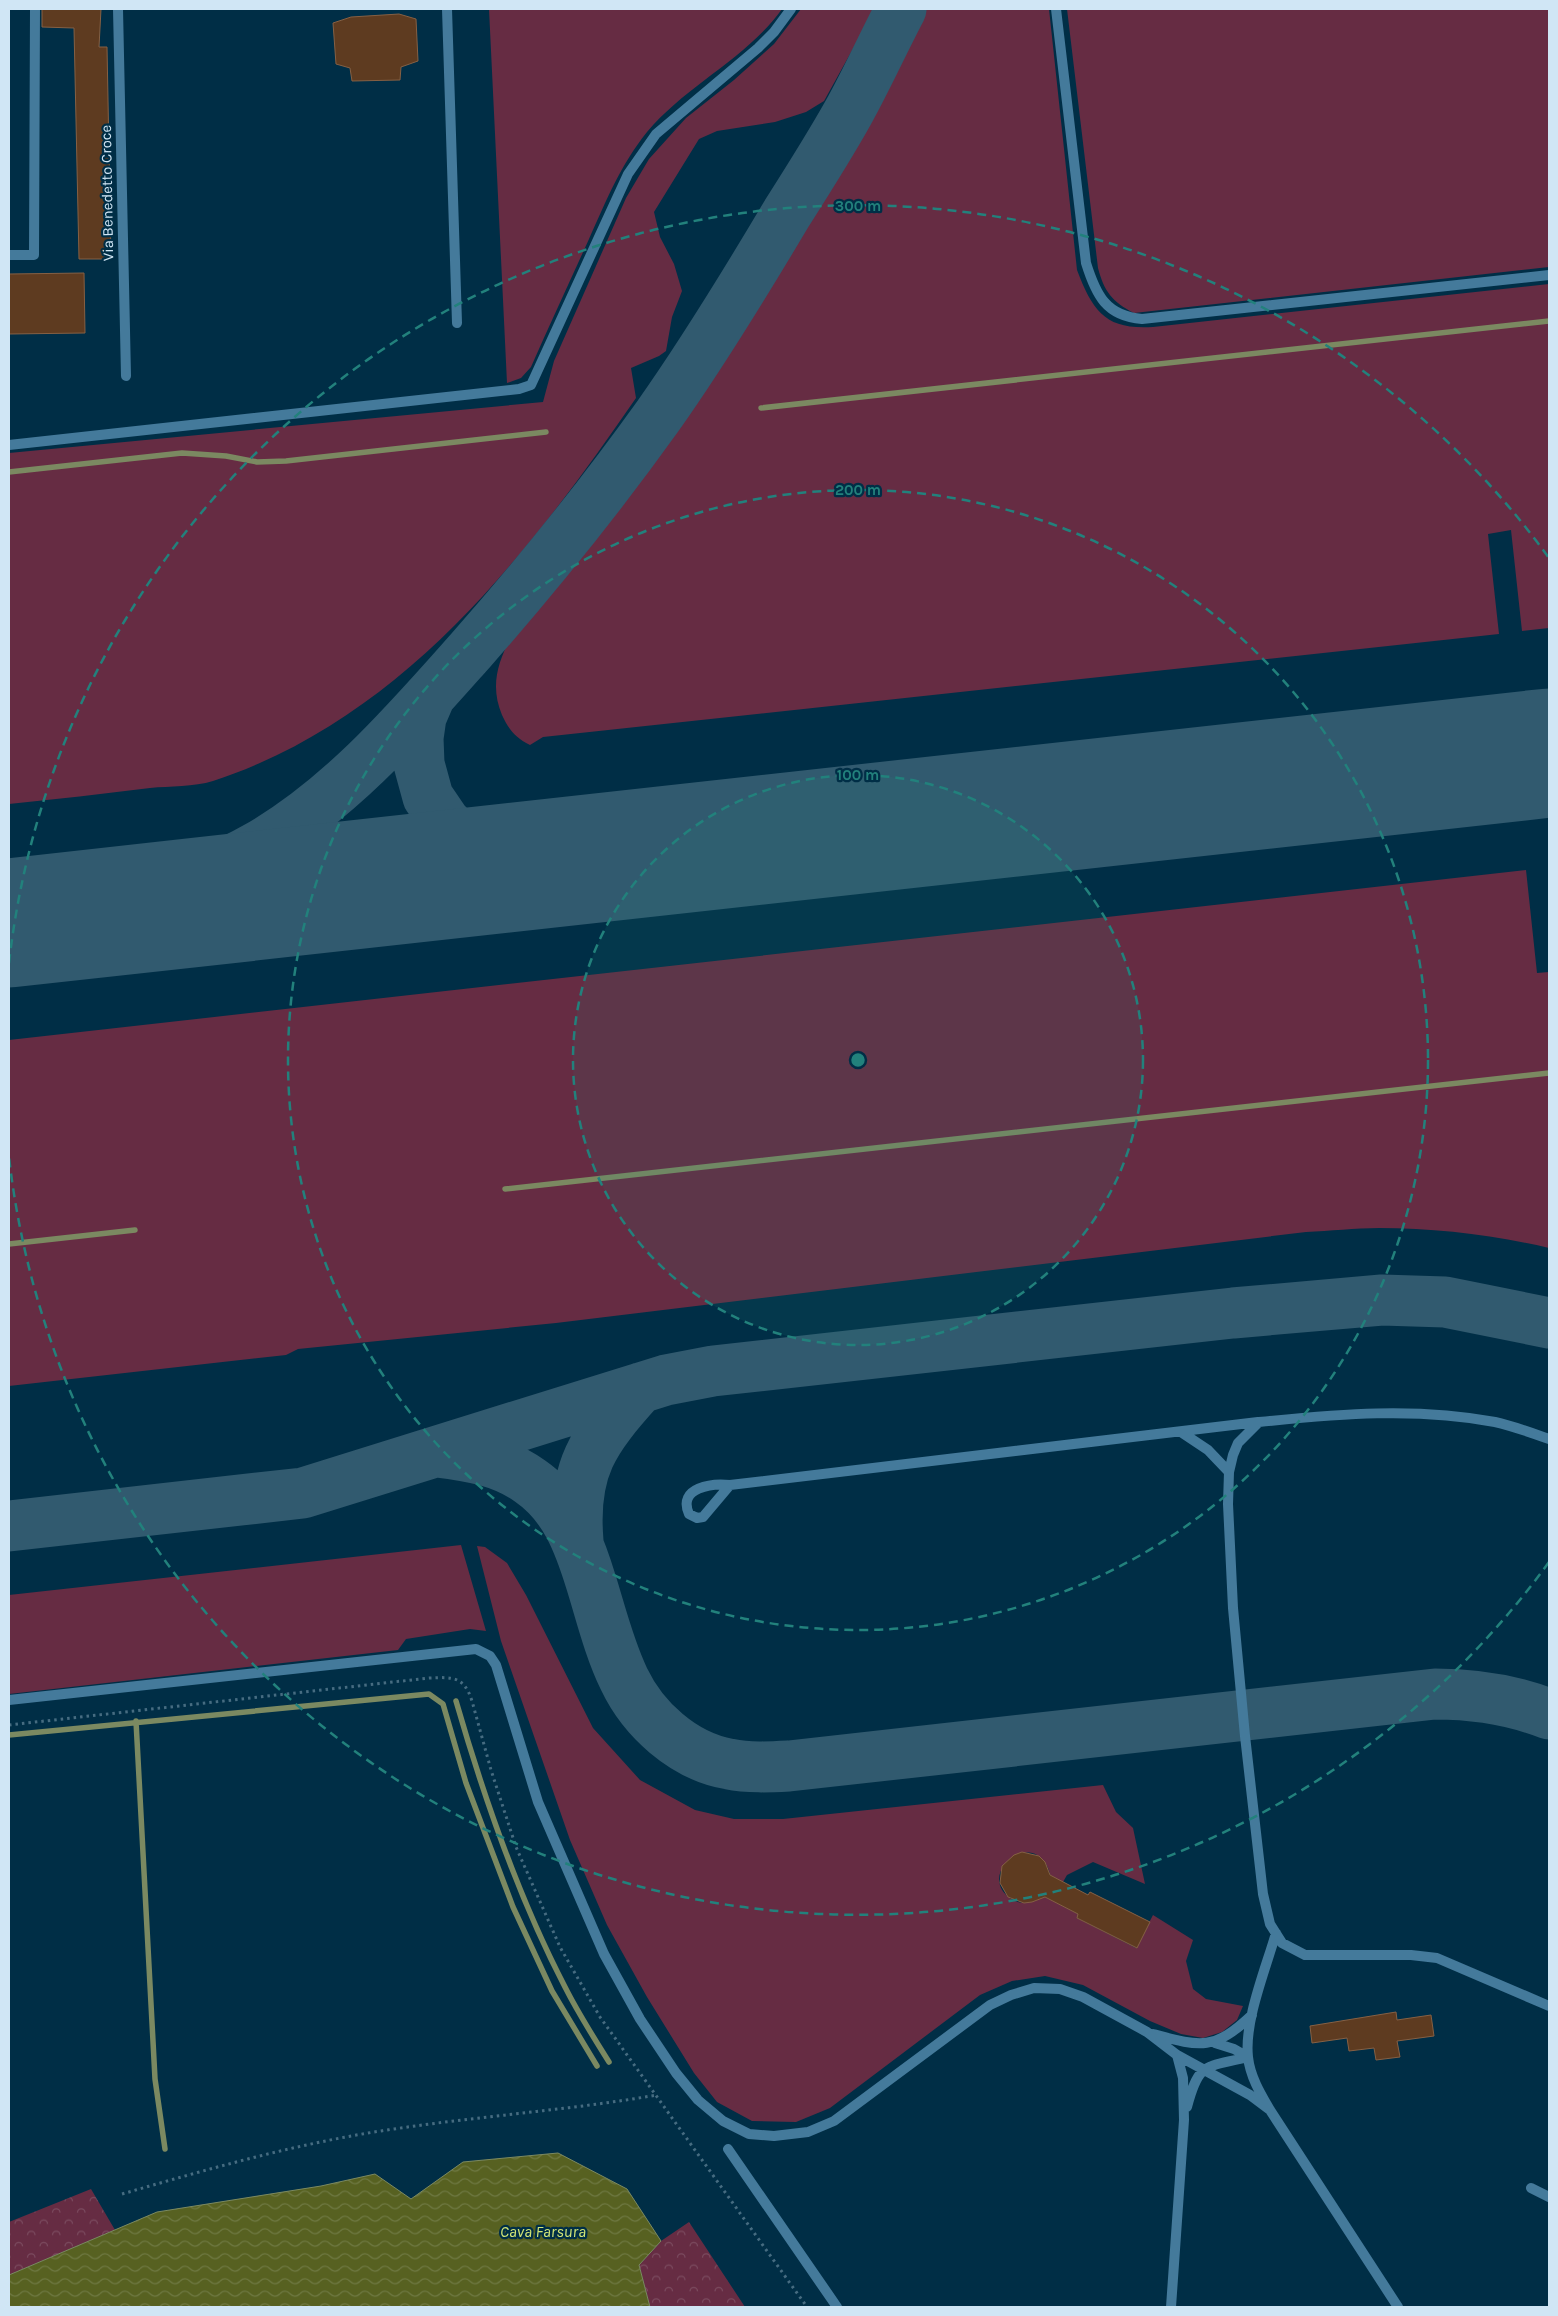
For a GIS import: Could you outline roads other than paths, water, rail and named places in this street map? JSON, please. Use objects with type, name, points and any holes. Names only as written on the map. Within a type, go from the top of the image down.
[{"type":"street","points":[[9,255],[34,255],[36,9]]},
{"type":"street","name":"Via Benedetto Croce","points":[[118,9],[126,376]]},
{"type":"street","points":[[447,9],[457,323]]},
{"type":"street","points":[[9,444],[519,389],[531,384],[628,174],[656,134],[758,48],[774,32],[791,9]]},
{"type":"street","points":[[1056,9],[1086,263],[1094,287],[1113,311],[1124,318],[1142,319],[1549,275]]},
{"type":"street","points":[[730,1485],[1259,1422],[1364,1413],[1419,1413],[1496,1423],[1549,1439]]},
{"type":"street","points":[[1259,1422],[1238,1443],[1233,1455],[1229,1472],[1228,1504],[1232,1608],[1245,1736],[1263,1894],[1266,1909],[1276,1933],[1282,1942],[1305,1955],[1411,1955],[1437,1958],[1549,2006]]},
{"type":"street","points":[[1181,1432],[1208,1450],[1229,1472]]},
{"type":"street","points":[[9,1700],[476,1650],[490,1656],[496,1665],[538,1802],[604,1954],[640,2019],[692,2093],[723,2121],[749,2134],[774,2136],[808,2132],[834,2121],[990,2005],[1011,1995],[1034,1988],[1060,1989],[1083,1996],[1147,2032],[1178,2056],[1204,2068],[1270,2110]]},
{"type":"street","points":[[1276,1933],[1249,2030],[1248,2057],[1258,2090],[1398,2307]]},
{"type":"street","points":[[1215,2042],[1234,2032],[1252,2015]]},
{"type":"street","points":[[1147,2032],[1188,2043],[1215,2042],[1248,2057]]},
{"type":"street","points":[[1171,2307],[1184,2120],[1183,2078],[1178,2056]]},
{"type":"street","points":[[1184,2120],[1194,2081],[1204,2068],[1248,2057]]},
{"type":"street","points":[[728,2149],[837,2307]]},
{"type":"street","points":[[1530,2188],[1549,2197]]},
{"type":"water","name":"Cava Farsura","points":[[558,2153],[627,2189],[661,2241],[639,2265],[650,2307],[9,2307],[9,2275],[157,2212],[321,2186],[375,2174],[411,2199],[463,2162]]},
{"type":"waterway","points":[[761,408],[1549,321]]},
{"type":"waterway","points":[[9,472],[182,453],[226,456],[257,462],[286,461],[546,432]]},
{"type":"waterway","points":[[505,1189],[1549,1073]]},
{"type":"waterway","points":[[9,1244],[135,1230]]},
{"type":"waterway","points":[[9,1735],[429,1694],[443,1704],[466,1783],[513,1907],[552,1991],[597,2066]]},
{"type":"waterway","points":[[456,1701],[490,1810],[517,1883],[570,1997],[609,2062]]},
{"type":"waterway","points":[[136,1721],[155,2079],[165,2149]]}]
